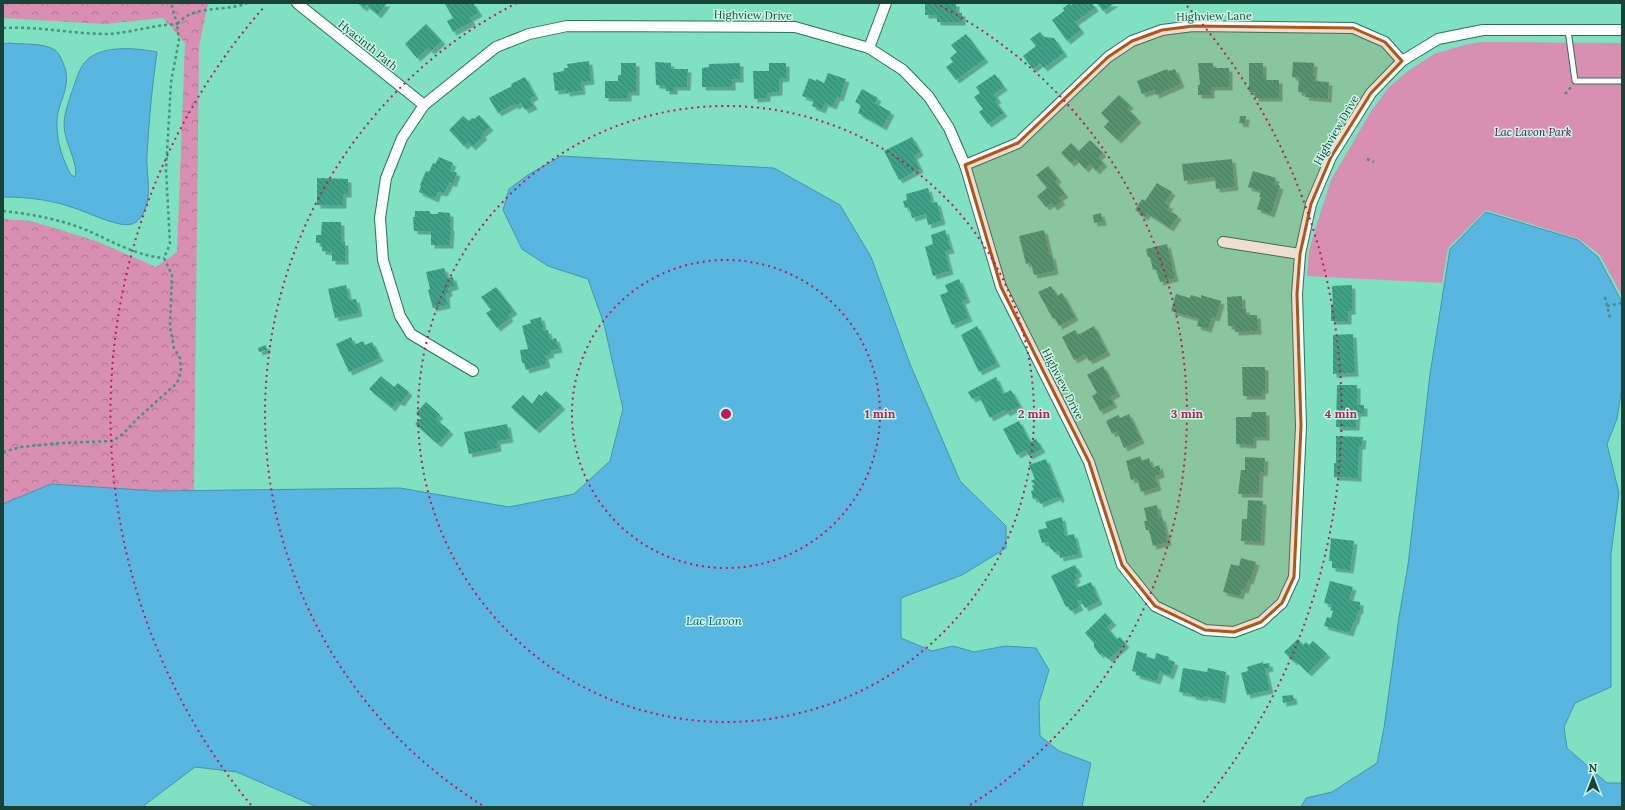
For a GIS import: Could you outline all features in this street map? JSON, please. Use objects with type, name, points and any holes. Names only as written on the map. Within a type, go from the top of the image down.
[{"type":"street","name":"Hyacinth Path","points":[[297,3],[424,105]]},
{"type":"street","points":[[869,48],[886,3]]},
{"type":"street","name":"Highview Drive","points":[[473,371],[410,334],[400,316],[383,260],[380,218],[386,178],[402,138],[424,105],[496,48],[529,34],[567,26],[795,27],[869,48],[903,70],[929,97],[949,128],[965,165],[1000,287],[1090,462],[1122,564],[1155,606],[1205,630],[1234,632],[1261,622],[1282,602],[1294,577],[1301,426],[1297,294],[1300,254],[1312,204],[1331,157],[1371,93],[1402,61],[1438,39],[1483,30],[1622,30]]},
{"type":"street","name":"Highview Lane","points":[[965,165],[1018,143],[1108,57],[1132,41],[1162,30],[1193,26],[1353,28],[1386,42],[1402,61]]},
{"type":"street","points":[[1223,242],[1300,254]]},
{"type":"lane","points":[[1568,30],[1575,81],[1622,81]]},
{"type":"path","points":[[3,452],[22,447],[61,443],[112,441],[124,433],[136,420],[177,383],[181,372],[180,358],[174,348],[170,326],[172,275],[164,258],[170,244],[166,170],[171,82],[179,40],[172,3]]},
{"type":"path","points":[[3,28],[25,28],[84,34],[109,34],[159,25],[177,24],[187,15],[237,7],[247,3]]},
{"type":"path","points":[[1367,159],[1374,162]]},
{"type":"path","points":[[3,211],[40,216],[61,221],[150,257],[164,258]]},
{"type":"path","points":[[1605,297],[1610,318]]},
{"type":"path","points":[[1607,306],[1622,303]]},
{"type":"highlighted area","points":[[1193,26],[1353,28],[1385,42],[1402,61],[1371,93],[1331,157],[1311,204],[1300,254],[1297,294],[1301,426],[1294,577],[1282,603],[1261,622],[1234,632],[1205,630],[1155,606],[1122,565],[1089,462],[1001,287],[965,165],[1018,143],[1108,57],[1132,41],[1162,30]]},
{"type":"green space","points":[[3,3],[208,3],[199,47],[194,491],[156,491],[51,484],[3,504],[3,219],[31,221],[96,241],[156,267],[177,252],[185,43],[163,18],[104,24],[3,18]]},
{"type":"green space","name":"Lac Lavon Park","points":[[1481,42],[1622,43],[1622,296],[1600,255],[1579,239],[1486,210],[1448,248],[1442,283],[1307,276],[1309,251],[1331,180],[1370,113],[1389,87],[1408,71],[1434,54],[1464,45]]},
{"type":"water","points":[[3,44],[32,44],[50,47],[61,57],[67,80],[57,117],[58,138],[65,163],[71,175],[75,177],[75,168],[66,138],[64,123],[71,94],[82,67],[88,59],[102,51],[140,49],[157,52],[147,155],[148,196],[147,203],[139,220],[133,224],[125,225],[109,221],[59,203],[32,198],[3,197]]},
{"type":"water","name":"Lac Lavon","points":[[561,156],[774,168],[840,205],[871,257],[910,364],[960,481],[1006,526],[1006,548],[962,575],[901,598],[901,638],[932,651],[953,646],[974,652],[1005,646],[1036,648],[1049,670],[1039,703],[1040,736],[1059,751],[1091,763],[1082,807],[317,807],[237,772],[195,767],[142,807],[3,807],[3,504],[51,484],[156,491],[400,488],[509,507],[574,494],[610,461],[623,409],[604,324],[588,279],[548,266],[522,249],[503,210],[509,189],[528,175]]},
{"type":"water","points":[[1486,212],[1578,240],[1598,257],[1622,302],[1622,387],[1617,419],[1607,444],[1619,493],[1611,554],[1611,687],[1575,703],[1564,727],[1567,748],[1607,783],[1622,783],[1622,807],[1301,807],[1306,798],[1332,792],[1377,763],[1384,728],[1399,617],[1408,565],[1430,374],[1450,249]]},
{"type":"building","points":[[357,3],[387,3],[378,15],[366,5],[364,8]]},
{"type":"building","points":[[473,3],[479,13],[470,18],[472,22],[453,32],[447,21],[453,18],[445,4]]},
{"type":"building","points":[[925,3],[956,3],[956,13],[962,13],[962,22],[937,22],[937,15],[925,15]]},
{"type":"building","points":[[1070,3],[1071,5],[1075,3],[1092,3],[1095,8],[1075,22],[1081,30],[1067,41],[1052,20],[1064,11],[1063,8]]},
{"type":"building","points":[[1097,3],[1115,3],[1103,11]]},
{"type":"building","points":[[426,24],[442,41],[431,51],[428,48],[417,58],[405,44]]},
{"type":"building","points":[[1040,32],[1044,37],[1054,38],[1064,53],[1044,68],[1040,63],[1033,69],[1023,56],[1036,46],[1030,39]]},
{"type":"building","points":[[966,34],[985,59],[956,80],[946,67],[953,62],[950,58],[957,52],[951,45]]},
{"type":"building","points":[[589,61],[591,81],[581,82],[582,91],[566,93],[566,90],[555,91],[553,73],[564,71],[564,68],[568,68],[567,64]]},
{"type":"building","points":[[655,62],[671,63],[671,69],[688,69],[687,87],[674,87],[674,91],[666,91],[666,86],[656,85]]},
{"type":"building","points":[[1293,62],[1314,63],[1313,77],[1315,77],[1315,81],[1329,82],[1328,99],[1305,97],[1306,93],[1298,92],[1299,78],[1292,77]]},
{"type":"building","points":[[621,63],[636,63],[636,92],[628,92],[628,98],[605,98],[605,81],[618,81],[618,75],[621,75]]},
{"type":"building","points":[[740,63],[740,79],[732,79],[732,87],[702,87],[702,68],[709,67],[709,64]]},
{"type":"building","points":[[769,63],[786,63],[786,78],[779,79],[779,92],[767,93],[767,98],[754,99],[753,71],[769,71]]},
{"type":"building","points":[[1198,63],[1213,63],[1213,68],[1229,68],[1229,87],[1211,87],[1211,95],[1198,95],[1198,85],[1200,85]]},
{"type":"building","points":[[1249,63],[1263,63],[1263,77],[1266,77],[1266,80],[1279,80],[1279,98],[1255,98],[1255,92],[1249,92]]},
{"type":"building","points":[[1167,69],[1168,71],[1175,69],[1181,84],[1156,95],[1154,90],[1142,94],[1137,81]]},
{"type":"building","points":[[828,73],[846,79],[840,98],[837,97],[833,106],[825,103],[822,110],[812,106],[814,100],[802,96],[809,78],[816,81],[816,79],[824,83]]},
{"type":"building","points":[[995,74],[1004,87],[994,94],[998,100],[995,101],[1004,113],[988,124],[979,112],[983,109],[974,97],[980,93],[976,87]]},
{"type":"building","points":[[525,77],[535,96],[530,99],[534,106],[525,110],[521,103],[515,106],[514,104],[498,113],[489,98],[512,86],[511,84]]},
{"type":"building","points":[[862,89],[878,98],[875,103],[891,112],[883,127],[858,113],[861,105],[855,102]]},
{"type":"building","points":[[1119,95],[1130,105],[1127,108],[1138,119],[1118,140],[1104,127],[1109,121],[1101,113]]},
{"type":"building","points":[[479,115],[490,127],[482,134],[484,136],[472,147],[468,142],[464,146],[449,130],[463,116],[469,121]]},
{"type":"building","points":[[1240,116],[1246,116],[1245,124],[1239,123]]},
{"type":"building","points":[[912,137],[920,152],[914,156],[920,169],[899,180],[884,151]]},
{"type":"building","points":[[1090,140],[1103,153],[1098,157],[1104,163],[1096,171],[1090,164],[1085,169],[1076,159],[1071,163],[1061,153],[1071,143],[1079,151]]},
{"type":"building","points":[[439,157],[453,163],[450,170],[457,173],[453,184],[450,182],[444,193],[438,192],[435,199],[419,192],[420,185],[426,171],[429,172],[433,163],[435,164]]},
{"type":"building","points":[[1232,159],[1235,187],[1216,189],[1215,177],[1184,181],[1182,164]]},
{"type":"building","points":[[1048,166],[1058,179],[1055,181],[1065,194],[1059,198],[1062,201],[1054,207],[1051,203],[1046,207],[1037,196],[1047,188],[1036,175]]},
{"type":"building","points":[[1253,171],[1276,178],[1274,184],[1280,186],[1271,214],[1257,209],[1261,197],[1259,197],[1261,191],[1248,187]]},
{"type":"building","points":[[317,178],[348,179],[348,194],[343,194],[343,205],[317,205]]},
{"type":"building","points":[[1157,183],[1172,192],[1165,203],[1170,206],[1167,209],[1178,216],[1170,228],[1147,213],[1145,217],[1135,210],[1142,199],[1145,201]]},
{"type":"building","points":[[928,188],[932,203],[937,202],[942,221],[928,225],[926,214],[912,218],[909,207],[905,208],[903,201],[907,200],[906,194]]},
{"type":"building","points":[[415,211],[429,211],[431,214],[438,214],[438,212],[450,213],[450,245],[431,245],[431,231],[414,231],[413,217],[415,217]]},
{"type":"building","points":[[1101,213],[1103,222],[1094,223],[1093,215]]},
{"type":"building","points":[[322,222],[341,222],[341,242],[345,242],[345,261],[332,261],[332,252],[322,251],[322,243],[316,243],[316,235],[321,235]]},
{"type":"building","points":[[945,230],[951,250],[945,251],[950,271],[933,276],[925,247],[933,244],[931,235]]},
{"type":"building","points":[[1044,230],[1050,256],[1052,255],[1055,271],[1034,275],[1031,263],[1026,264],[1019,236]]},
{"type":"building","points":[[1167,244],[1175,278],[1160,282],[1156,269],[1153,270],[1150,257],[1148,257],[1146,249]]},
{"type":"building","points":[[444,268],[447,278],[453,277],[455,286],[448,288],[449,293],[446,294],[447,305],[433,308],[428,290],[430,289],[426,272]]},
{"type":"building","points":[[959,279],[967,299],[962,301],[969,318],[952,325],[940,295],[948,292],[945,285]]},
{"type":"building","points":[[346,285],[349,300],[356,299],[359,313],[335,318],[328,289]]},
{"type":"building","points":[[1352,285],[1352,311],[1348,311],[1348,321],[1331,321],[1331,306],[1333,306],[1332,286]]},
{"type":"building","points":[[1051,286],[1057,296],[1062,293],[1075,317],[1059,326],[1055,318],[1053,319],[1038,292]]},
{"type":"building","points":[[496,287],[514,311],[508,315],[510,318],[497,328],[486,313],[491,310],[481,297]]},
{"type":"building","points":[[1176,294],[1190,298],[1191,295],[1201,298],[1201,295],[1221,301],[1216,318],[1212,317],[1208,329],[1197,326],[1199,319],[1171,311]]},
{"type":"building","points":[[1242,296],[1242,309],[1246,309],[1246,315],[1257,315],[1258,331],[1235,332],[1235,326],[1228,326],[1227,297]]},
{"type":"building","points":[[541,317],[544,331],[548,330],[550,340],[556,338],[559,349],[550,351],[551,354],[545,356],[547,364],[526,370],[524,363],[522,363],[520,350],[528,349],[522,326],[531,323],[530,320]]},
{"type":"building","points":[[977,326],[997,363],[979,372],[961,335]]},
{"type":"building","points":[[1094,326],[1107,352],[1089,361],[1085,354],[1074,360],[1062,337],[1075,330],[1078,335]]},
{"type":"building","points":[[1353,334],[1355,373],[1333,374],[1333,335]]},
{"type":"building","points":[[351,337],[354,345],[363,341],[365,345],[372,342],[380,358],[349,372],[336,344]]},
{"type":"building","points":[[266,345],[267,350],[259,352],[258,348]]},
{"type":"building","points":[[1103,366],[1117,393],[1110,397],[1114,404],[1100,411],[1092,396],[1097,393],[1087,375]]},
{"type":"building","points":[[1242,367],[1265,367],[1265,390],[1262,390],[1262,396],[1243,396]]},
{"type":"building","points":[[381,376],[394,387],[398,383],[409,392],[401,403],[397,401],[392,408],[369,389]]},
{"type":"building","points":[[996,377],[1003,394],[1011,390],[1020,406],[1006,413],[1005,410],[990,418],[979,396],[972,399],[968,392]]},
{"type":"building","points":[[1337,385],[1357,385],[1357,405],[1364,405],[1364,413],[1357,413],[1356,427],[1336,427]]},
{"type":"building","points":[[546,391],[562,406],[536,430],[511,407],[523,395],[532,404],[539,394],[541,396]]},
{"type":"building","points":[[426,402],[440,415],[436,419],[450,431],[438,444],[415,424],[421,418],[416,413]]},
{"type":"building","points":[[1252,412],[1266,412],[1266,437],[1253,437],[1253,445],[1236,444],[1236,417],[1251,417]]},
{"type":"building","points":[[1129,414],[1141,440],[1124,448],[1117,431],[1112,434],[1106,421],[1118,415],[1120,418]]},
{"type":"building","points":[[1019,421],[1030,442],[1036,439],[1042,449],[1029,456],[1026,450],[1017,455],[1003,429]]},
{"type":"building","points":[[507,424],[510,439],[497,441],[498,448],[469,454],[464,432]]},
{"type":"building","points":[[1336,436],[1363,437],[1362,446],[1359,446],[1358,478],[1334,477],[1334,463],[1336,463]]},
{"type":"building","points":[[1140,456],[1142,461],[1149,458],[1152,468],[1159,465],[1161,474],[1155,476],[1158,487],[1141,492],[1137,478],[1131,480],[1126,461]]},
{"type":"building","points":[[1245,457],[1265,458],[1264,473],[1260,472],[1259,494],[1238,494],[1241,470],[1245,470]]},
{"type":"building","points":[[1046,459],[1061,497],[1060,500],[1057,497],[1040,504],[1038,498],[1033,499],[1031,491],[1034,490],[1032,485],[1035,485],[1031,481],[1035,479],[1029,465]]},
{"type":"building","points":[[1248,500],[1263,501],[1261,542],[1241,541],[1242,519],[1247,519]]},
{"type":"building","points":[[1157,505],[1159,518],[1162,517],[1168,542],[1153,546],[1149,530],[1146,530],[1144,521],[1147,521],[1144,508]]},
{"type":"building","points":[[1062,517],[1065,536],[1074,534],[1079,554],[1060,558],[1059,551],[1055,552],[1050,548],[1048,542],[1042,543],[1038,530],[1047,528],[1045,522]]},
{"type":"building","points":[[1331,538],[1354,541],[1350,570],[1332,568],[1332,561],[1329,561]]},
{"type":"building","points":[[1241,558],[1256,562],[1250,581],[1248,580],[1245,590],[1242,589],[1240,596],[1223,592],[1231,564],[1239,566]]},
{"type":"building","points":[[1075,565],[1079,573],[1075,575],[1077,579],[1074,581],[1077,588],[1091,582],[1099,601],[1085,608],[1081,600],[1077,601],[1080,607],[1071,611],[1068,606],[1066,607],[1051,576]]},
{"type":"building","points":[[1330,581],[1353,587],[1349,600],[1360,602],[1360,610],[1358,611],[1350,633],[1324,626],[1327,617],[1331,618],[1333,611],[1330,610],[1332,605],[1324,603]]},
{"type":"building","points":[[1105,613],[1113,622],[1107,627],[1117,639],[1120,637],[1126,644],[1109,659],[1102,653],[1100,655],[1094,647],[1094,643],[1085,633]]},
{"type":"building","points":[[1298,639],[1303,645],[1306,642],[1309,645],[1313,641],[1327,654],[1308,673],[1295,660],[1294,662],[1284,652]]},
{"type":"building","points":[[1137,651],[1147,654],[1146,657],[1155,659],[1156,653],[1169,657],[1168,660],[1175,662],[1170,676],[1160,671],[1157,681],[1136,675],[1136,672],[1132,671]]},
{"type":"building","points":[[1263,662],[1263,664],[1269,663],[1270,668],[1265,669],[1270,690],[1247,695],[1241,673],[1248,671],[1247,667]]},
{"type":"building","points":[[1183,668],[1207,672],[1208,668],[1226,672],[1222,700],[1204,696],[1204,698],[1192,696],[1192,694],[1179,692]]},
{"type":"building","points":[[1293,695],[1294,701],[1283,703],[1282,696]]}]
